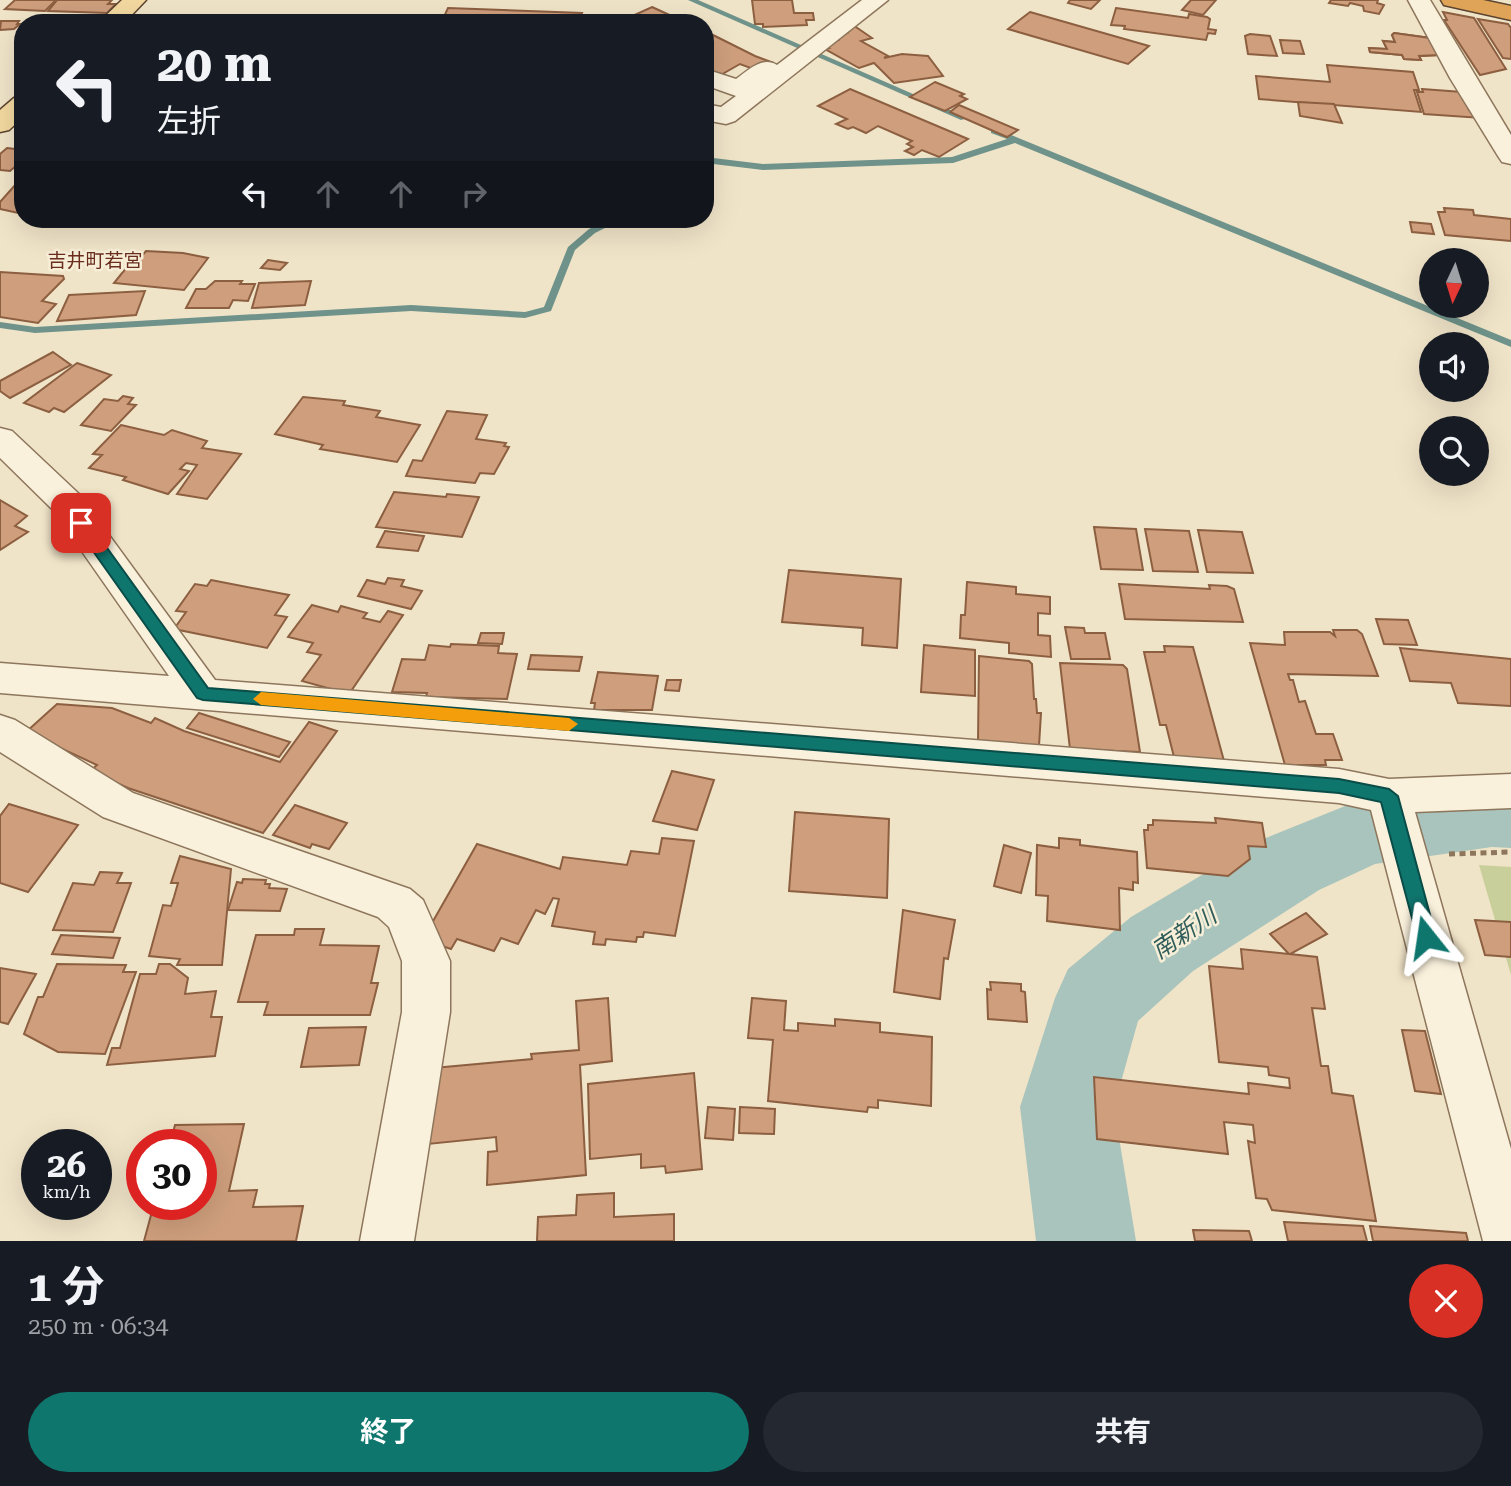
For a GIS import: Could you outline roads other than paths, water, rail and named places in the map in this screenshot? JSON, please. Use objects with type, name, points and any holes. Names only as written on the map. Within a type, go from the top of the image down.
[{"type":"highway","points":[[1452,0],[1511,13]]},
{"type":"main road","points":[[120,14],[135,0]]},
{"type":"main road","points":[[0,124],[14,111]]},
{"type":"street","points":[[714,79],[739,89],[860,0]]},
{"type":"street","points":[[714,113],[726,116],[877,0]]},
{"type":"street","points":[[1419,0],[1462,78],[1511,156]]},
{"type":"street","points":[[0,439],[66,502],[203,694]]},
{"type":"street","points":[[0,678],[1339,786],[1391,804],[1511,791]]},
{"type":"street","points":[[0,731],[118,805],[394,903],[407,914],[426,961],[426,1012],[387,1241]]},
{"type":"street","points":[[1391,804],[1510,1241]]},
{"type":"waterway","points":[[692,0],[964,118]]},
{"type":"waterway","points":[[994,131],[1511,344]]},
{"type":"waterway","points":[[714,161],[763,167],[953,160],[1014,140]]},
{"type":"waterway","points":[[0,325],[35,330],[411,308],[525,315],[548,309],[571,249],[598,228]]},
{"type":"waterway","name":"南新川","points":[[1086,1241],[1067,1107],[1100,998],[1162,944],[1290,865],[1365,832],[1492,814],[1511,815]]},
{"type":"district","name":"吉井町若宮","points":[[95,260]]}]
